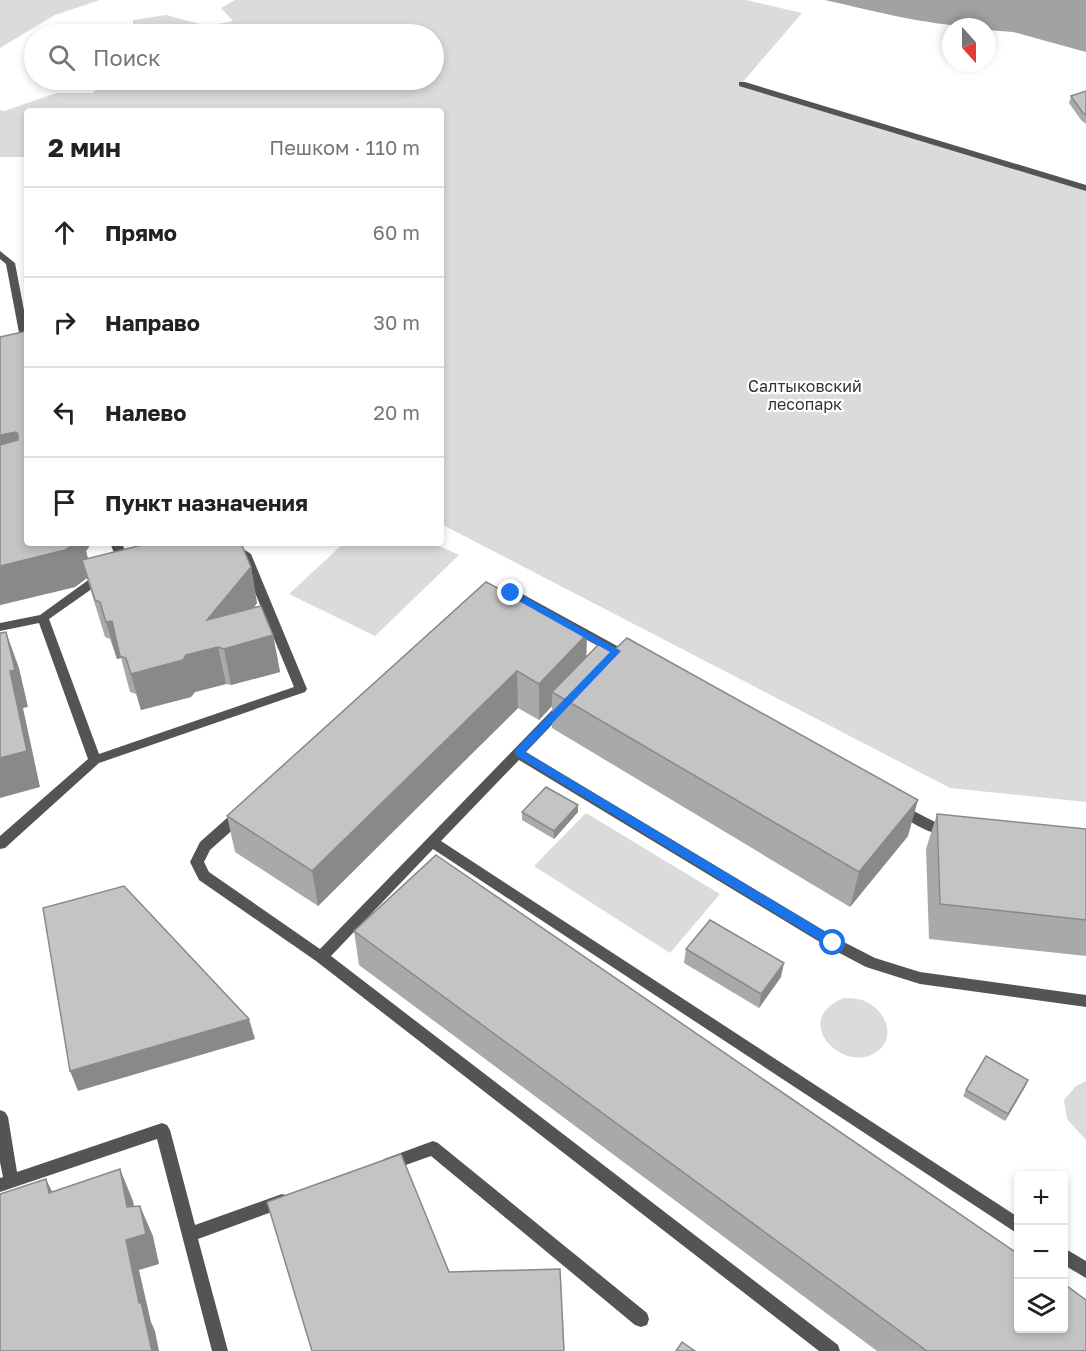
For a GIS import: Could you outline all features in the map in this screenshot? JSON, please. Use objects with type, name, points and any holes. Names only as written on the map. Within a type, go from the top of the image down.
[{"type":"lane","points":[[742,84],[1086,188]]},
{"type":"lane","points":[[0,254],[10,263],[24,331]]},
{"type":"lane","points":[[0,351],[24,346]]},
{"type":"lane","points":[[0,627],[43,618],[108,572],[131,567],[118,546]]},
{"type":"lane","points":[[0,844],[94,760],[301,689],[242,546]]},
{"type":"lane","points":[[484,595],[497,591],[511,593],[617,656]]},
{"type":"lane","points":[[43,618],[94,760]]},
{"type":"lane","points":[[321,957],[575,693]]},
{"type":"lane","points":[[518,753],[823,937],[871,963],[920,978],[1086,1001]]},
{"type":"lane","points":[[884,800],[935,828],[958,831]]},
{"type":"lane","points":[[249,807],[205,846],[197,862],[204,876],[321,957],[832,1351]]},
{"type":"lane","points":[[432,842],[1016,1225]]},
{"type":"lane","points":[[0,1117],[6,1183],[162,1130],[220,1351]]},
{"type":"lane","points":[[378,1167],[434,1148],[641,1319]]},
{"type":"lane","points":[[189,1234],[300,1195]]},
{"type":"lane","points":[[1068,1259],[1086,1270]]},
{"type":"green space","points":[[0,0],[100,0],[55,15],[40,24],[24,24],[24,34],[0,48]]},
{"type":"green space","name":"Салтыковский лесопарк","points":[[235,0],[746,0],[802,13],[742,83],[1086,188],[1086,802],[950,788],[444,526],[444,108],[24,108],[24,157],[0,157],[0,110],[4,111],[57,93],[93,93],[95,90],[444,90],[444,24],[217,24],[233,21],[221,8]]},
{"type":"green space","name":"Салтыковский лесопарк","points":[[166,15],[200,24],[133,24],[133,20]]},
{"type":"green space","points":[[341,546],[440,546],[459,555],[375,636],[289,594]]},
{"type":"green space","points":[[586,813],[720,894],[670,953],[534,866]]},
{"type":"green space","points":[[844,998],[856,999],[873,1006],[880,1012],[887,1027],[885,1043],[879,1050],[866,1057],[852,1057],[839,1052],[828,1043],[822,1032],[821,1020],[828,1008]]},
{"type":"green space","points":[[1086,1081],[1086,1140],[1067,1119],[1064,1100],[1076,1086]]},
{"type":"shaded area","points":[[825,0],[1086,0],[1086,52],[1013,32],[996,31],[996,18],[942,18],[942,24],[885,14]]},
{"type":"building","points":[[1086,91],[1086,115],[1071,96]]},
{"type":"building","points":[[24,332],[24,546],[71,546],[65,550],[0,566],[0,445],[18,440],[18,434],[16,432],[0,435],[0,337]]},
{"type":"building","points":[[138,546],[242,546],[251,567],[207,620],[261,606],[273,635],[224,649],[218,647],[186,655],[183,660],[131,674],[126,658],[120,656],[112,621],[106,622],[100,602],[95,600],[82,560]]},
{"type":"building","points":[[486,582],[587,634],[539,684],[517,671],[312,871],[227,816]]},
{"type":"building","points":[[6,632],[15,670],[10,671],[27,751],[0,758],[0,633]]},
{"type":"building","points":[[627,638],[918,800],[859,872],[552,692],[601,642],[615,649]]},
{"type":"building","points":[[546,787],[578,805],[554,831],[522,812]]},
{"type":"building","points":[[937,814],[1086,829],[1086,920],[940,904]]},
{"type":"building","points":[[436,855],[1014,1251],[1014,1333],[1068,1333],[1068,1287],[1086,1300],[1086,1351],[927,1351],[354,931]]},
{"type":"building","points":[[124,886],[249,1019],[70,1071],[43,908]]},
{"type":"building","points":[[710,920],[784,963],[761,994],[686,949]]},
{"type":"building","points":[[986,1056],[1028,1080],[1008,1114],[966,1090]]},
{"type":"building","points":[[401,1154],[449,1272],[560,1269],[564,1351],[312,1351],[267,1202]]},
{"type":"building","points":[[120,1169],[127,1207],[140,1206],[146,1234],[126,1240],[152,1351],[0,1351],[0,1194],[46,1179],[49,1193]]},
{"type":"building","points":[[682,1342],[695,1351],[676,1351]]},
{"type":"route","points":[[511,593],[616,651],[518,753],[833,943]]}]
